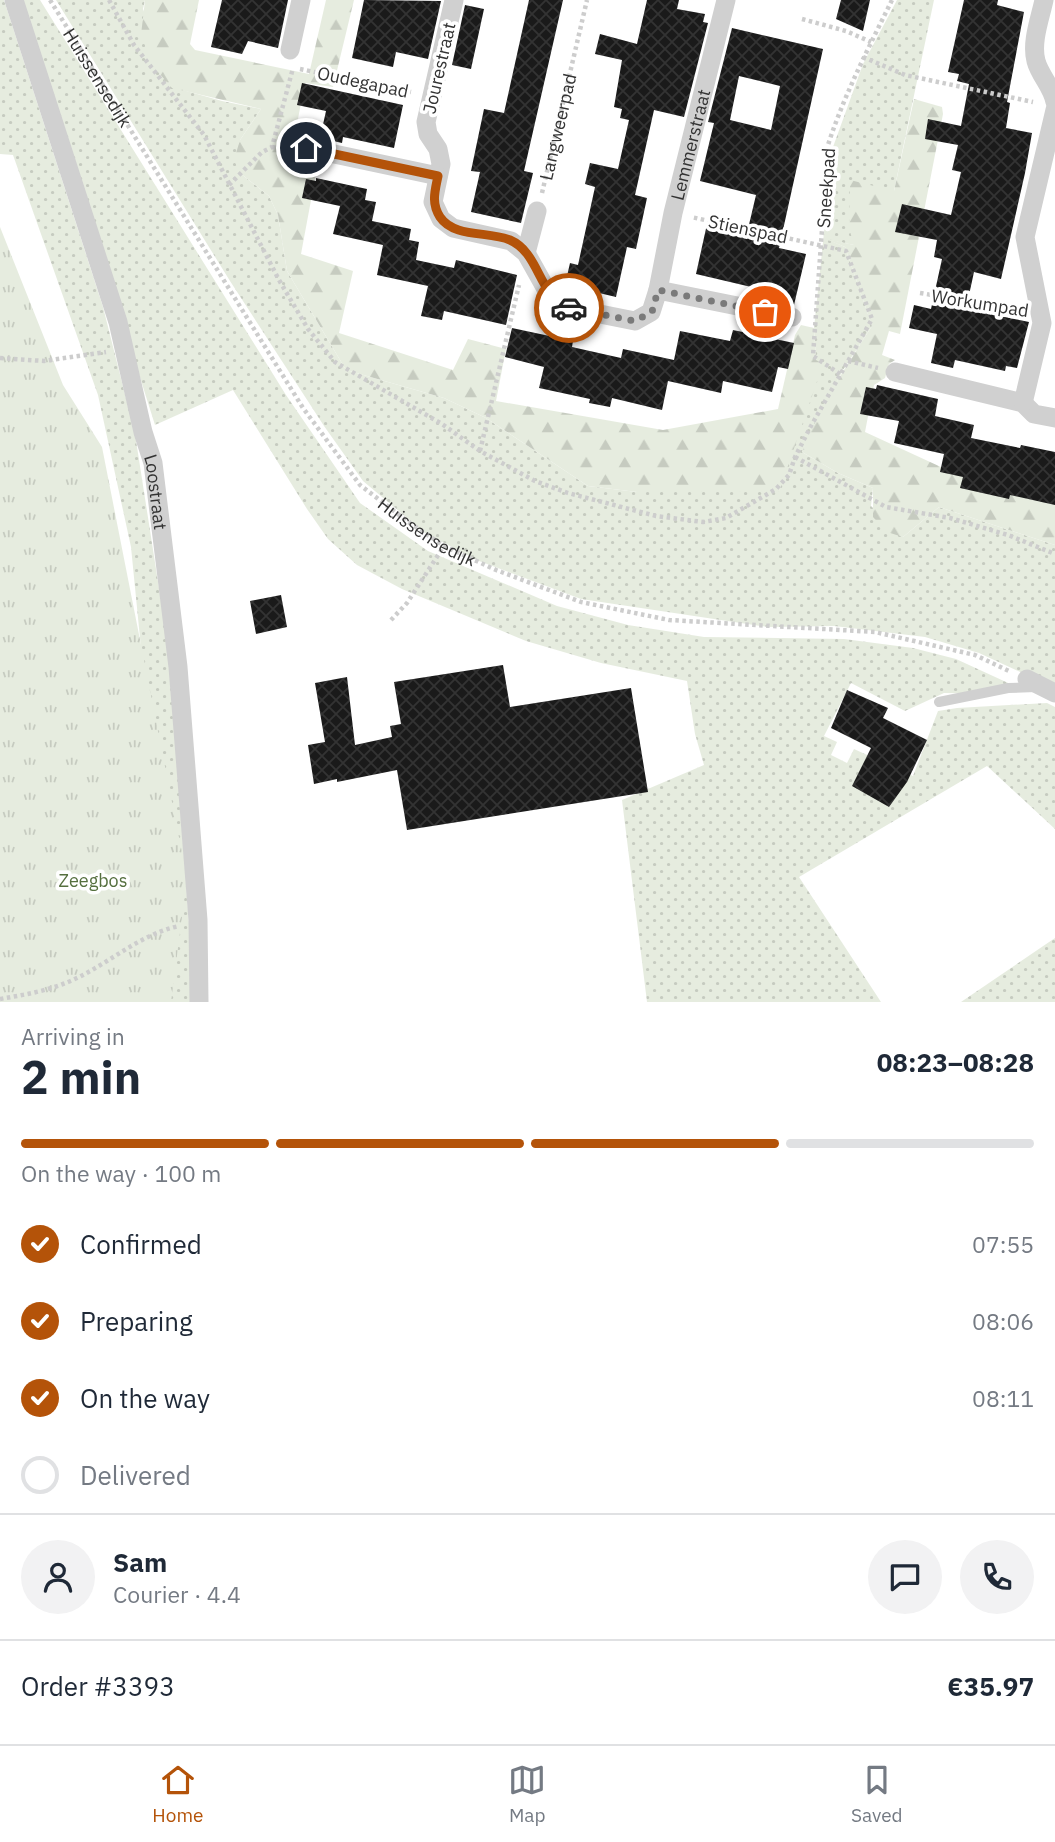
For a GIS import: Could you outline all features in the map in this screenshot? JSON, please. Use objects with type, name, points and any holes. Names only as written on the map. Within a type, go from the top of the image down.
[{"type":"street","name":"Loostraat","points":[[14,0],[118,322],[143,432],[153,463],[178,667],[198,920],[199,1002]]},
{"type":"street","points":[[291,59],[301,0]]},
{"type":"street","name":"Jourestraat","points":[[454,0],[426,122],[429,134],[438,149],[441,164],[433,202],[441,219],[453,228],[511,240],[526,253]]},
{"type":"street","name":"Lemmerstraat","points":[[658,290],[673,213],[726,0]]},
{"type":"street","points":[[1023,403],[1042,323],[1025,237],[1051,105],[1052,90],[1036,63],[1034,44],[1044,0]]},
{"type":"street","points":[[306,148],[438,176]]},
{"type":"street","points":[[537,211],[526,253],[550,296],[565,307],[635,321],[652,312],[658,290],[792,317]]},
{"type":"street","points":[[895,372],[1023,403],[1034,414],[1055,418]]},
{"type":"lane","points":[[939,702],[1008,688],[1041,686]]},
{"type":"path","name":"Huissensedijk","points":[[50,0],[303,408],[360,485],[407,521],[444,546],[496,570],[581,602],[669,620],[875,632],[975,655],[1041,686]]},
{"type":"path","points":[[109,0],[134,45],[204,135],[254,235],[308,329],[335,362],[442,424],[480,451],[535,481],[568,493],[656,516],[704,522],[726,519],[776,489],[789,475],[795,457],[848,360],[895,372]]},
{"type":"path","name":"Langweerpad","points":[[537,211],[587,0]]},
{"type":"path","name":"Sneekpad","points":[[840,374],[813,356],[828,145],[863,57],[892,0]]},
{"type":"path","points":[[802,19],[872,41]]},
{"type":"path","points":[[863,57],[905,75],[1051,105]]},
{"type":"path","points":[[229,185],[262,152],[272,147],[291,59]]},
{"type":"path","name":"Oudegapad","points":[[291,59],[433,97]]},
{"type":"path","name":"Stienspad","points":[[673,213],[846,251],[872,319],[848,360]]},
{"type":"path","points":[[480,451],[526,253]]},
{"type":"path","name":"Workumpad","points":[[920,293],[1040,312]]},
{"type":"path","points":[[0,358],[44,361],[124,349]]},
{"type":"path","points":[[795,457],[886,507],[950,518],[1008,535],[1055,554]]},
{"type":"path","points":[[391,620],[407,603],[444,546]]},
{"type":"path","points":[[0,999],[69,982],[159,930],[198,920]]},
{"type":"green space","points":[[0,0],[4,0],[103,307],[135,434],[168,646],[195,1002],[0,1002],[0,980],[168,921],[131,547],[98,395],[13,155],[0,154]]},
{"type":"green space","points":[[21,0],[40,0],[286,395],[360,503],[428,551],[557,606],[628,625],[704,637],[844,639],[913,648],[956,659],[1019,688],[1003,694],[944,693],[905,711],[851,683],[824,736],[837,742],[831,755],[847,763],[854,749],[913,776],[938,711],[1047,703],[1055,707],[1055,829],[987,766],[799,877],[881,1002],[647,1002],[622,800],[704,765],[695,734],[687,681],[601,663],[526,641],[402,589],[357,565],[328,539],[233,390],[155,425]]},
{"type":"green space","points":[[56,0],[145,0],[143,9],[172,87],[261,109],[240,140],[240,173],[269,196],[278,215],[287,271],[346,370],[444,398],[486,418],[588,486],[637,492],[779,491],[816,360],[814,328],[833,147],[863,64],[897,0],[934,0],[894,191],[854,245],[829,240],[845,247],[872,326],[843,370],[802,452],[838,473],[873,488],[871,506],[903,537],[939,507],[1055,545],[1055,688],[979,653],[925,637],[834,626],[768,627],[581,599],[479,561],[425,533],[363,481],[324,426],[230,281]]},
{"type":"green space","points":[[145,0],[199,0],[190,44],[195,50],[309,74],[326,0],[354,0],[333,87],[305,83],[293,144],[293,162],[317,168],[301,254],[353,271],[339,333],[453,370],[468,339],[506,349],[496,401],[663,430],[778,409],[795,335],[801,325],[814,328],[816,360],[823,364],[779,492],[637,492],[588,486],[486,418],[444,398],[346,370],[287,271],[278,215],[269,196],[240,173],[234,160],[240,140],[261,109],[172,88],[153,66],[141,35]]},
{"type":"green space","points":[[914,99],[942,107],[943,114],[900,334],[889,331],[882,355],[895,360],[889,364],[885,378],[874,385],[865,432],[980,485],[1055,502],[1055,545],[939,507],[903,537],[887,532],[873,517],[873,488],[838,473],[802,452],[825,403],[872,326],[845,247],[823,238],[854,245],[849,228],[850,180],[894,191]]},
{"type":"green space","name":"Zeegbos","points":[[0,227],[63,385],[102,447],[187,878],[171,1002],[0,1002]]},
{"type":"green space","points":[[1055,938],[1055,1002],[961,1002]]},
{"type":"building","points":[[222,0],[288,0],[278,48],[248,41],[242,54],[211,47]]},
{"type":"building","points":[[364,0],[441,1],[428,59],[396,52],[393,67],[352,58]]},
{"type":"building","points":[[529,0],[563,0],[524,171],[533,173],[521,223],[471,212],[480,172],[471,171],[484,109],[504,113]]},
{"type":"building","points":[[647,0],[679,0],[677,9],[705,14],[703,22],[708,23],[684,117],[654,110],[635,195],[647,198],[636,249],[627,247],[616,297],[565,285],[570,263],[578,265],[595,187],[585,184],[590,163],[618,169],[629,120],[620,118],[622,109],[614,107],[622,60],[595,54],[600,34],[637,44]]},
{"type":"building","points":[[841,0],[870,0],[863,31],[836,19]]},
{"type":"building","points":[[964,0],[998,0],[997,5],[1024,12],[1007,102],[1010,103],[1006,128],[1032,133],[1025,173],[1001,279],[974,272],[966,309],[1029,322],[1017,368],[1006,366],[1005,371],[955,360],[953,368],[931,363],[937,334],[909,328],[914,305],[931,309],[942,259],[934,257],[937,240],[895,232],[902,204],[951,215],[961,172],[952,170],[958,145],[925,139],[928,119],[961,126],[969,84],[957,81],[959,74],[948,72]]},
{"type":"building","points":[[465,5],[484,9],[471,69],[452,65]]},
{"type":"building","points":[[732,28],[823,49],[779,248],[806,254],[794,305],[771,300],[773,292],[696,274],[707,224],[747,233],[756,195],[700,181],[714,123],[708,122]],"holes":[[[739,76],[780,86],[771,130],[730,120]]]},
{"type":"building","points":[[302,83],[403,105],[394,148],[343,137],[342,143],[320,138],[326,111],[297,105]]},
{"type":"building","points":[[316,178],[367,189],[365,200],[376,202],[372,221],[411,229],[409,240],[419,242],[416,260],[454,268],[456,260],[517,275],[506,325],[444,311],[442,320],[421,316],[428,286],[377,275],[383,245],[333,234],[340,206],[302,198],[306,179],[316,181]]},
{"type":"building","points":[[512,328],[573,341],[572,347],[621,358],[623,349],[674,360],[680,331],[730,341],[733,330],[794,343],[788,369],[778,367],[772,392],[723,381],[721,393],[668,381],[662,410],[612,398],[610,407],[589,403],[590,399],[539,388],[544,367],[505,357]]},
{"type":"building","points":[[877,385],[938,399],[935,416],[974,425],[971,438],[1055,452],[1055,505],[1010,495],[1009,499],[960,488],[963,477],[940,472],[944,454],[894,443],[899,421],[860,414],[866,387],[876,389]]},
{"type":"building","points":[[281,595],[287,627],[256,634],[250,601]]},
{"type":"building","points":[[503,665],[510,707],[631,688],[648,792],[407,830],[397,770],[314,784],[308,745],[325,742],[315,683],[347,677],[355,745],[392,737],[390,726],[401,724],[394,682]]},
{"type":"building","points":[[847,690],[888,708],[883,718],[927,740],[907,782],[889,807],[852,786],[871,748],[831,728]]},
{"type":"way so far","points":[[569,308],[635,321],[652,312],[658,290],[765,312]]},
{"type":"route","points":[[306,148],[438,176],[433,202],[441,219],[453,228],[511,240],[526,253],[550,296],[569,308]]}]
